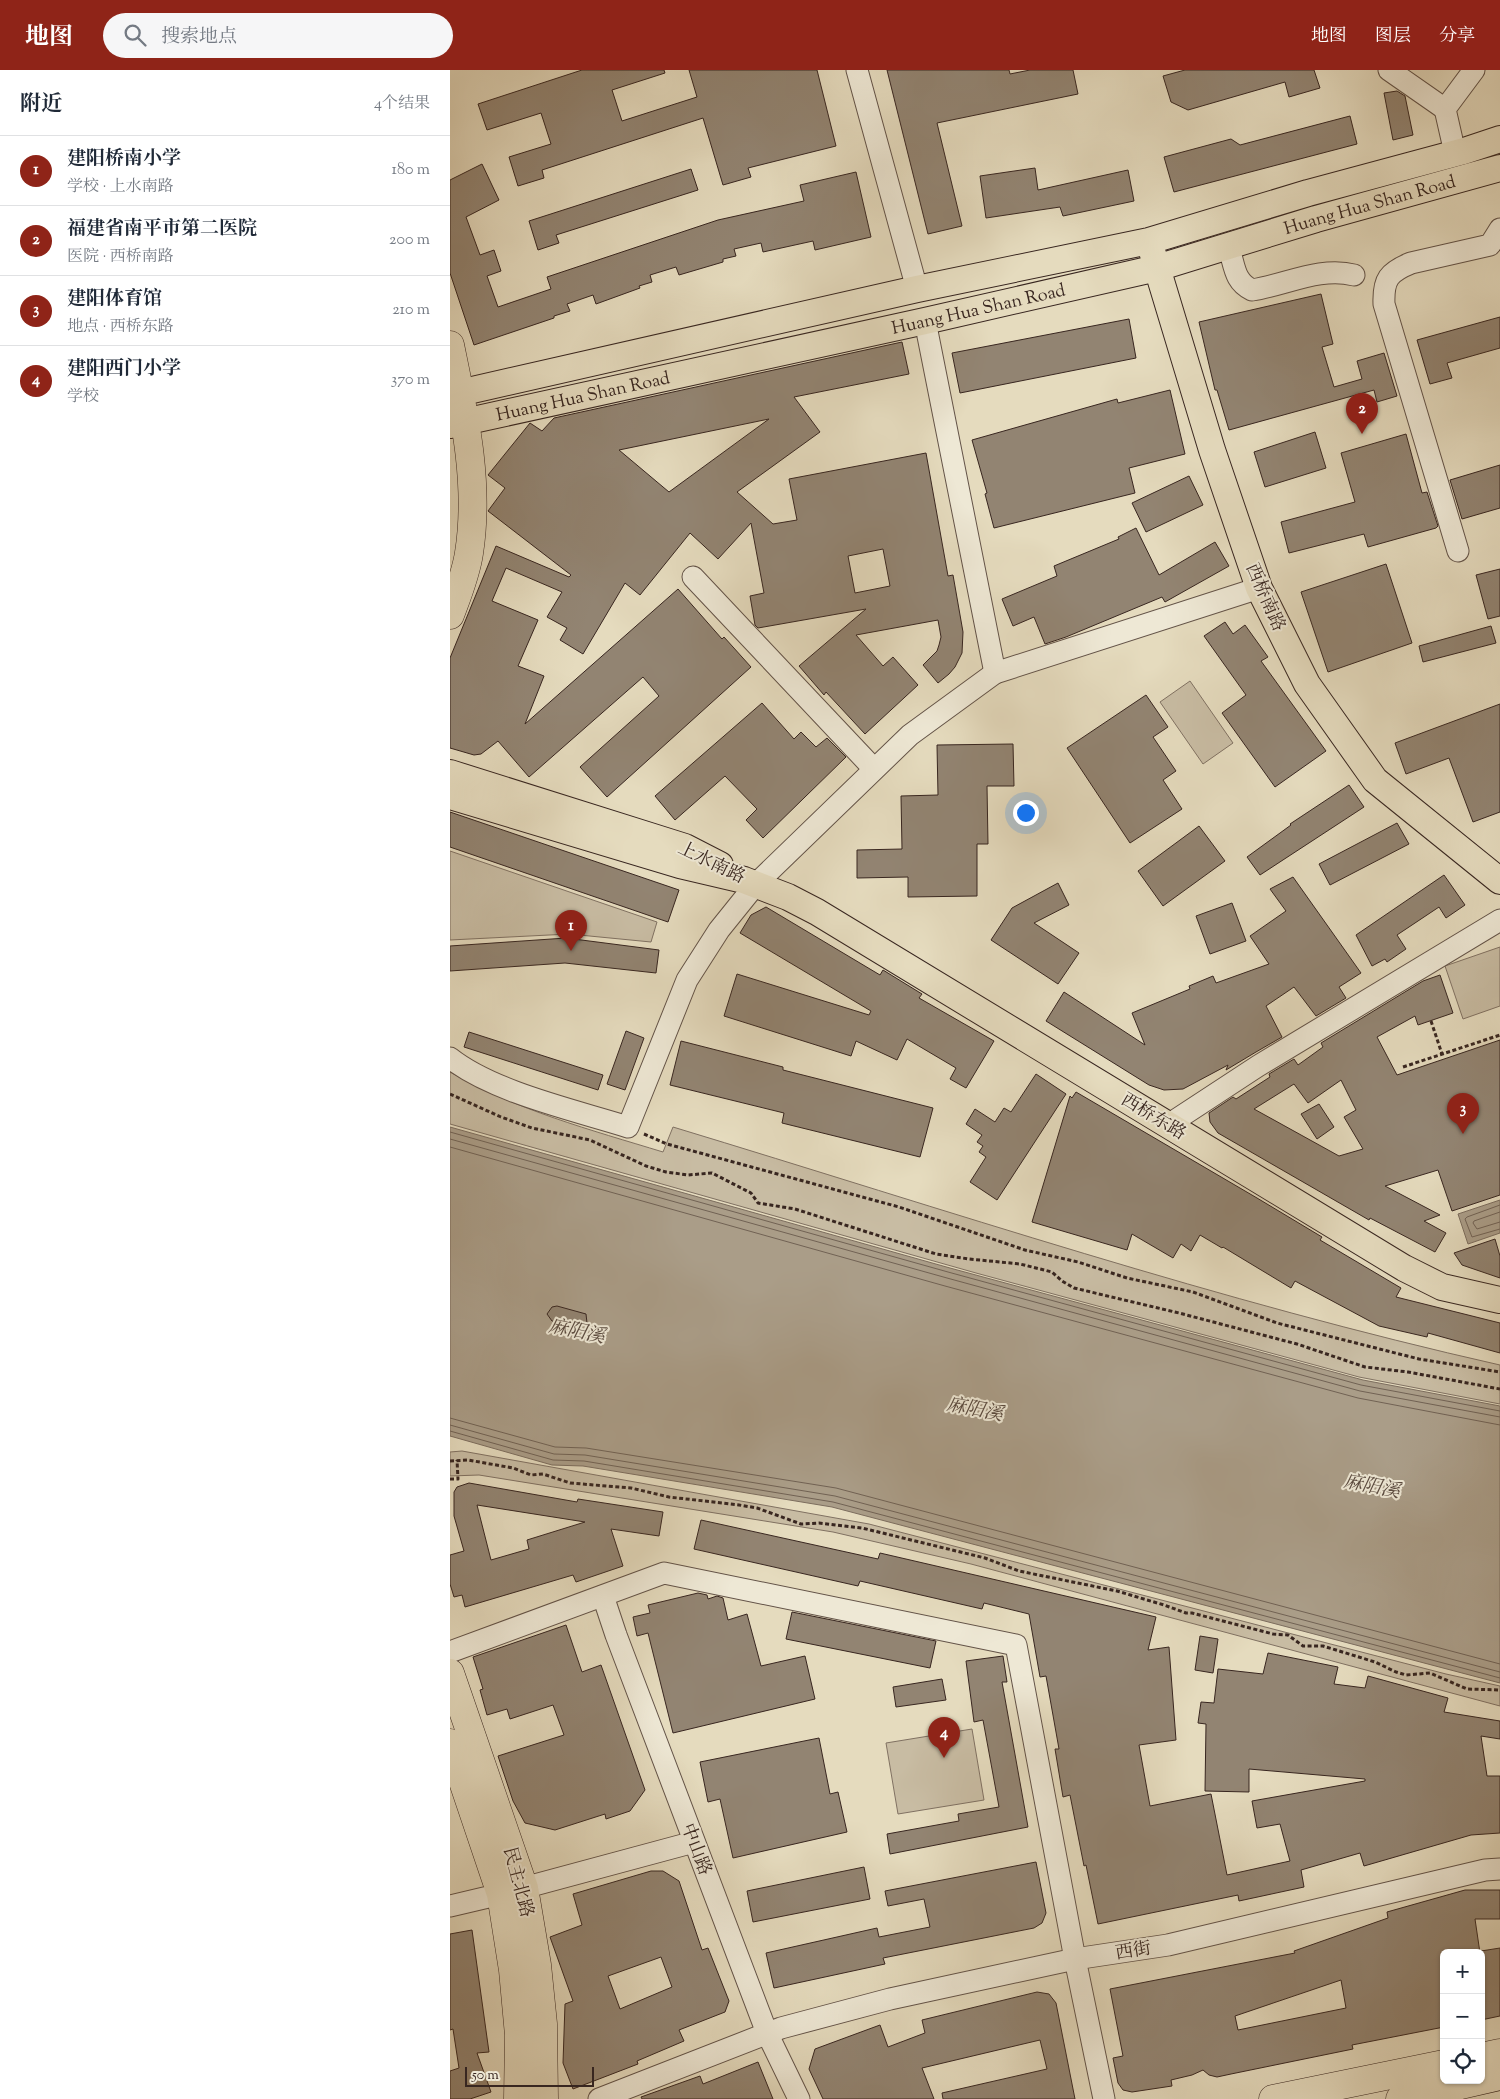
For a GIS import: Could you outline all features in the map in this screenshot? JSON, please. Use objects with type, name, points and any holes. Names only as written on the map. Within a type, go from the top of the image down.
[{"type":"highway","points":[[450,345],[458,423],[471,469],[473,520],[469,555],[450,616]]},
{"type":"highway","name":"民主北路","points":[[450,1673],[513,1891],[537,1965],[543,2024],[544,2099]]},
{"type":"highway","name":"民主北路","points":[[450,1743],[513,1891],[513,1970],[519,2035],[518,2099]]},
{"type":"highway","points":[[1485,2056],[1500,2053]]},
{"type":"highway","points":[[1273,2099],[1440,2065]]},
{"type":"highway","points":[[1400,2099],[1500,2076]]},
{"type":"main road","name":"Huang Hua Shan Road","points":[[455,394],[917,289],[1149,241],[1308,193],[1455,154],[1500,139]]},
{"type":"main road","name":"Huang Hua Shan Road","points":[[458,423],[925,322],[1157,268],[1316,219],[1500,168]]},
{"type":"main road","name":"西桥南路","points":[[1149,241],[1212,450],[1259,588],[1307,684],[1375,780],[1500,881]]},
{"type":"main road","name":"上水南路","points":[[450,773],[685,846],[756,884]]},
{"type":"main road","name":"上水南路","points":[[450,796],[680,865],[756,884]]},
{"type":"main road","name":"西桥东路","points":[[756,884],[818,912],[1404,1268],[1442,1287],[1500,1300]]},
{"type":"street","points":[[857,70],[917,289]]},
{"type":"street","points":[[1389,70],[1445,109],[1455,154]]},
{"type":"street","points":[[1445,109],[1474,70]]},
{"type":"street","points":[[1458,551],[1384,304],[1384,295],[1387,279],[1400,268],[1411,263],[1497,242]]},
{"type":"street","points":[[1228,246],[1239,281],[1252,290],[1325,273],[1343,272],[1354,275]]},
{"type":"street","points":[[925,322],[995,673]]},
{"type":"street","points":[[694,577],[874,769]]},
{"type":"street","points":[[450,1058],[479,1076],[517,1092],[628,1127],[687,980],[719,930],[756,884],[910,735],[995,673],[1259,588]]},
{"type":"street","points":[[1168,1125],[1258,1066],[1500,920]]},
{"type":"street","points":[[450,1652],[664,1573],[1016,1645],[1075,1959],[1104,2099]]},
{"type":"street","name":"中山路","points":[[603,1596],[694,1842],[768,2033],[799,2099]]},
{"type":"street","points":[[450,1906],[694,1842]]},
{"type":"street","name":"西街","points":[[599,2099],[768,2033],[809,2019],[890,1999],[1075,1959],[1168,1945],[1485,1870],[1500,1869]]},
{"type":"path","points":[[1431,1021],[1442,1054]]},
{"type":"path","points":[[1403,1067],[1500,1035]]},
{"type":"path","points":[[450,1094],[501,1117],[532,1128],[590,1140],[646,1166],[666,1172],[688,1175],[712,1173],[751,1193],[758,1203],[795,1209],[936,1254],[1020,1264],[1052,1272],[1074,1288],[1288,1342],[1365,1367],[1408,1372],[1500,1389]]},
{"type":"path","points":[[628,1127],[667,1144],[899,1206],[1025,1250],[1078,1262],[1127,1278],[1193,1292],[1277,1323],[1419,1359],[1500,1372]]},
{"type":"path","points":[[450,1460],[468,1460],[513,1468],[535,1476],[543,1474],[570,1483],[631,1488],[669,1497],[757,1508],[801,1524],[840,1524],[891,1534],[985,1558],[1019,1571],[1117,1591],[1164,1604],[1186,1613],[1273,1634],[1288,1635],[1303,1646],[1323,1646],[1375,1662],[1406,1675],[1430,1673],[1467,1689],[1500,1690]]},
{"type":"path","points":[[450,1480],[458,1479],[457,1460]]},
{"type":"shaded area","points":[[1190,681],[1233,743],[1203,764],[1160,702]]},
{"type":"shaded area","points":[[450,851],[657,922],[651,942],[569,934],[450,940]]},
{"type":"shaded area","points":[[1500,947],[1500,1006],[1463,1019],[1445,966]]},
{"type":"shaded area","points":[[450,1072],[527,1108],[663,1152],[673,1127],[1084,1254],[1188,1284],[1395,1340],[1500,1365],[1500,1404],[1359,1377],[976,1273],[450,1124]]},
{"type":"shaded area","points":[[462,1451],[869,1524],[1446,1674],[1500,1686],[1500,1706],[971,1564],[833,1532],[479,1475],[450,1476],[450,1452]]},
{"type":"shaded area","points":[[972,1729],[984,1800],[898,1814],[886,1743]]},
{"type":"water","name":"麻阳溪","points":[[450,1127],[950,1268],[1363,1380],[1500,1406],[1500,1683],[832,1507],[583,1466],[552,1465],[450,1436]]},
{"type":"water","points":[[1500,1200],[1500,1233],[1468,1244],[1458,1214]]},
{"type":"building","points":[[582,70],[664,70],[665,73],[612,90],[622,121],[697,97],[689,70],[817,70],[836,146],[748,168],[751,177],[723,185],[703,118],[542,170],[544,178],[518,186],[509,157],[551,144],[541,113],[487,130],[478,104]]},
{"type":"building","points":[[887,70],[1009,70],[1010,74],[1030,70],[1073,70],[1078,94],[937,123],[962,226],[928,234]]},
{"type":"building","points":[[1185,70],[1314,70],[1320,88],[1289,97],[1285,82],[1188,110],[1171,102],[1163,76]]},
{"type":"building","points":[[1397,91],[1405,96],[1413,135],[1393,140],[1384,93]]},
{"type":"building","points":[[1350,116],[1357,144],[1174,192],[1164,157],[1231,139],[1240,145]]},
{"type":"building","points":[[482,164],[499,200],[466,217],[480,255],[494,250],[501,271],[487,276],[498,307],[551,289],[547,277],[718,220],[804,201],[800,185],[856,172],[871,237],[815,250],[813,241],[763,252],[761,243],[734,249],[736,256],[723,259],[723,262],[679,275],[676,267],[650,275],[652,282],[639,286],[640,288],[596,304],[593,295],[567,304],[570,311],[554,316],[554,318],[474,345],[450,273],[450,180]]},
{"type":"building","points":[[1035,168],[1038,190],[1128,170],[1134,201],[1063,216],[1060,207],[986,218],[980,176]]},
{"type":"building","points":[[691,169],[698,190],[556,235],[559,243],[538,250],[529,221]]},
{"type":"building","points":[[1321,294],[1333,344],[1322,347],[1334,387],[1362,379],[1357,361],[1384,353],[1397,396],[1377,402],[1374,390],[1229,430],[1217,390],[1215,390],[1199,322]]},
{"type":"building","points":[[1500,317],[1500,348],[1447,363],[1452,378],[1430,384],[1417,340]]},
{"type":"building","points":[[1129,319],[1136,358],[960,393],[952,353]]},
{"type":"building","points":[[902,342],[909,374],[794,397],[820,432],[737,492],[773,524],[797,520],[789,479],[926,453],[948,576],[953,575],[963,632],[962,653],[955,667],[938,683],[923,665],[937,651],[941,637],[938,620],[856,635],[883,666],[893,657],[918,685],[865,734],[826,692],[824,695],[799,666],[866,609],[758,628],[755,625],[750,596],[764,593],[751,523],[718,559],[690,533],[640,595],[625,583],[583,654],[560,640],[567,628],[547,617],[562,592],[506,568],[492,601],[538,620],[518,666],[544,676],[525,724],[678,589],[722,639],[724,637],[751,667],[607,797],[580,767],[659,696],[643,677],[529,777],[498,741],[481,754],[474,755],[450,748],[450,658],[496,546],[569,577],[571,575],[488,511],[505,488],[488,475],[530,423],[542,431],[554,418]],"holes":[[[769,419],[669,492],[619,450]],[[883,549],[890,586],[855,593],[848,556]]]},
{"type":"building","points":[[1170,390],[1185,454],[1129,468],[1135,493],[994,528],[985,494],[987,493],[972,440],[1117,399],[1118,403]]},
{"type":"building","points":[[1315,432],[1326,468],[1265,487],[1254,452]]},
{"type":"building","points":[[1406,434],[1422,493],[1427,492],[1438,526],[1368,547],[1364,534],[1289,553],[1281,522],[1355,502],[1341,453]]},
{"type":"building","points":[[1500,465],[1500,508],[1462,519],[1450,480]]},
{"type":"building","points":[[1189,476],[1203,505],[1146,532],[1132,503]]},
{"type":"building","points":[[1136,528],[1159,575],[1215,542],[1229,566],[1165,602],[1162,597],[1045,644],[1034,617],[1013,626],[1002,599],[1057,576],[1054,566],[1119,539],[1118,537]]},
{"type":"building","points":[[1386,564],[1412,643],[1328,672],[1301,592]]},
{"type":"building","points":[[1500,569],[1500,616],[1488,619],[1476,575]]},
{"type":"building","points":[[1225,622],[1233,634],[1245,625],[1268,657],[1261,661],[1326,751],[1275,787],[1222,713],[1246,695],[1204,636]]},
{"type":"building","points":[[1491,626],[1496,643],[1423,662],[1419,646]]},
{"type":"building","points":[[1146,695],[1168,727],[1153,737],[1176,771],[1163,780],[1182,809],[1130,843],[1067,748]]},
{"type":"building","points":[[762,703],[794,739],[801,732],[816,747],[827,738],[846,757],[763,838],[746,820],[757,809],[725,776],[675,820],[655,796]]},
{"type":"building","points":[[1500,704],[1500,812],[1473,822],[1449,758],[1406,774],[1395,743]]},
{"type":"building","points":[[1013,744],[1014,786],[987,786],[988,844],[977,844],[977,896],[908,897],[908,877],[857,878],[857,850],[902,849],[901,796],[938,795],[937,745]]},
{"type":"building","points":[[1349,785],[1364,807],[1260,875],[1247,857],[1290,824]]},
{"type":"building","points":[[450,812],[679,890],[668,922],[450,847]]},
{"type":"building","points":[[1397,823],[1409,844],[1330,885],[1319,864]]},
{"type":"building","points":[[1199,826],[1225,861],[1163,906],[1138,871]]},
{"type":"building","points":[[1444,875],[1465,905],[1446,918],[1439,907],[1397,935],[1406,949],[1387,962],[1385,959],[1372,966],[1356,935]]},
{"type":"building","points":[[1293,877],[1361,973],[1339,987],[1346,998],[1316,1016],[1294,987],[1266,1006],[1282,1037],[1226,1070],[1228,1065],[1183,1089],[1164,1090],[1149,1085],[1046,1021],[1064,992],[1145,1045],[1132,1013],[1190,989],[1189,986],[1213,976],[1216,983],[1269,964],[1250,936],[1286,911],[1270,889]]},
{"type":"building","points":[[1058,883],[1069,905],[1034,923],[1079,953],[1058,984],[991,940],[1012,908]]},
{"type":"building","points":[[1232,903],[1246,941],[1210,954],[1196,916]]},
{"type":"building","points":[[766,907],[880,975],[883,970],[922,994],[919,998],[994,1041],[966,1088],[950,1079],[956,1068],[907,1039],[897,1060],[856,1041],[851,1056],[724,1016],[737,974],[869,1015],[871,1011],[740,933],[751,915]]},
{"type":"building","points":[[566,938],[659,950],[656,973],[565,963],[450,971],[450,946]]},
{"type":"building","points":[[1440,975],[1453,1013],[1418,1025],[1415,1016],[1377,1037],[1397,1075],[1500,1040],[1500,1195],[1452,1211],[1438,1170],[1385,1186],[1440,1215],[1424,1221],[1446,1233],[1435,1252],[1370,1218],[1369,1220],[1218,1133],[1210,1122],[1209,1113],[1233,1097],[1236,1099],[1270,1077],[1269,1074],[1294,1059],[1298,1065],[1323,1047],[1321,1043],[1423,981]],"holes":[[[1341,1080],[1356,1110],[1344,1117],[1363,1149],[1339,1156],[1254,1109],[1294,1084],[1308,1103]]]},
{"type":"building","points":[[626,1031],[644,1038],[625,1090],[607,1084]]},
{"type":"building","points":[[469,1032],[603,1075],[598,1090],[464,1047]]},
{"type":"building","points":[[681,1041],[783,1067],[783,1070],[933,1108],[920,1157],[782,1123],[784,1113],[670,1085]]},
{"type":"building","points":[[1036,1074],[1066,1094],[997,1200],[970,1182],[986,1157],[979,1152],[983,1146],[977,1142],[982,1135],[966,1124],[975,1109],[995,1122],[1004,1108],[1011,1112]]},
{"type":"building","points":[[1076,1092],[1322,1237],[1320,1240],[1401,1288],[1396,1297],[1500,1323],[1500,1353],[1428,1333],[1427,1337],[1379,1326],[1295,1281],[1291,1288],[1200,1235],[1191,1251],[1181,1244],[1173,1258],[1132,1234],[1127,1250],[1032,1222],[1070,1096],[1072,1098]]},
{"type":"building","points":[[1319,1104],[1334,1127],[1317,1139],[1301,1114]]},
{"type":"building","points":[[1495,1239],[1500,1256],[1500,1278],[1462,1265],[1454,1253]]},
{"type":"building","points":[[557,1306],[586,1314],[587,1323],[579,1328],[552,1321],[547,1314],[552,1307]]},
{"type":"building","points":[[469,1483],[577,1502],[578,1499],[663,1512],[659,1536],[611,1529],[623,1566],[576,1582],[573,1575],[465,1607],[462,1595],[454,1597],[450,1584],[450,1555],[464,1551],[454,1516],[454,1492],[457,1487]],"holes":[[[477,1505],[585,1522],[527,1540],[529,1549],[491,1560]]]},
{"type":"building","points":[[701,1520],[878,1559],[880,1553],[1156,1617],[1148,1650],[1169,1647],[1176,1740],[1139,1745],[1150,1806],[1211,1794],[1227,1875],[1290,1861],[1280,1824],[1257,1828],[1252,1801],[1365,1781],[1365,1779],[1249,1769],[1249,1792],[1205,1791],[1206,1724],[1198,1723],[1201,1702],[1214,1703],[1218,1669],[1263,1674],[1268,1653],[1338,1667],[1334,1684],[1365,1688],[1368,1676],[1448,1698],[1444,1712],[1500,1721],[1500,1739],[1481,1736],[1487,1776],[1500,1776],[1500,1833],[1471,1835],[1364,1866],[1360,1853],[1301,1870],[1304,1887],[1239,1901],[1238,1895],[1098,1924],[1070,1795],[1063,1797],[1055,1749],[1059,1749],[1046,1676],[1040,1677],[1029,1614],[984,1603],[982,1609],[860,1581],[858,1586],[694,1549]]},
{"type":"building","points":[[698,1593],[707,1595],[708,1599],[717,1596],[723,1598],[728,1620],[747,1614],[761,1666],[805,1656],[815,1699],[673,1733],[648,1633],[637,1636],[633,1617],[650,1613],[648,1605]]},
{"type":"building","points":[[792,1612],[936,1641],[930,1668],[786,1639]]},
{"type":"building","points":[[566,1625],[582,1672],[601,1665],[645,1790],[630,1811],[606,1819],[605,1814],[555,1830],[525,1823],[513,1801],[498,1756],[564,1735],[553,1705],[510,1719],[507,1709],[487,1715],[480,1690],[483,1689],[473,1657]]},
{"type":"building","points":[[1200,1636],[1218,1639],[1213,1673],[1195,1670]]},
{"type":"building","points":[[1003,1656],[1007,1682],[1002,1682],[1028,1827],[890,1854],[887,1834],[959,1821],[958,1814],[999,1807],[983,1720],[974,1722],[966,1661]]},
{"type":"building","points":[[942,1679],[946,1700],[896,1707],[893,1687]]},
{"type":"building","points":[[819,1738],[830,1794],[838,1792],[847,1832],[733,1858],[720,1799],[708,1802],[700,1762]]},
{"type":"building","points":[[1036,1862],[1046,1913],[1042,1923],[1034,1928],[883,1958],[885,1964],[774,1988],[766,1953],[877,1928],[879,1937],[930,1927],[924,1899],[888,1906],[885,1891]]},
{"type":"building","points":[[864,1867],[870,1899],[753,1922],[747,1891]]},
{"type":"building","points":[[651,1871],[663,1871],[679,1881],[702,1950],[708,1948],[729,2001],[725,2012],[679,2030],[684,2041],[637,2061],[638,2064],[573,2089],[563,2063],[565,2004],[573,2001],[550,1937],[582,1925],[573,1894]],"holes":[[[661,1957],[672,1987],[620,2009],[608,1976]]]},
{"type":"building","points":[[1465,1890],[1500,1890],[1500,1919],[1475,1919],[1479,1949],[1440,1949],[1440,2028],[1352,2045],[1353,2049],[1217,2077],[1209,2075],[1203,2070],[1171,2080],[1172,2086],[1132,2092],[1123,2090],[1118,2083],[1113,2058],[1123,2056],[1110,1989],[1295,1953],[1294,1951],[1388,1918],[1387,1912]],"holes":[[[1341,1980],[1346,2008],[1238,2030],[1235,2016]]]},
{"type":"building","points":[[472,1930],[489,2052],[477,2053],[491,2092],[470,2099],[450,2099],[450,2071],[459,2068],[453,2029],[450,2030],[450,1934]]},
{"type":"building","points":[[1500,1948],[1500,2016],[1485,2019],[1485,1994],[1485,1950]]},
{"type":"building","points":[[1037,1992],[1049,1994],[1056,2003],[1075,2099],[943,2099],[942,2093],[1047,2069],[1040,2040],[922,2068],[934,2099],[823,2099],[809,2069],[815,2049],[880,2025],[888,2047],[925,2033],[922,2020]]},
{"type":"building","points":[[758,2062],[773,2099],[642,2099],[641,2097],[700,2076],[703,2084]]},
{"type":"place","name":"福建省南平市第二医院","points":[[1362,434]]},
{"type":"place","name":"建阳桥南小学","points":[[571,951]]},
{"type":"place","name":"建阳体育馆","points":[[1463,1134]]},
{"type":"place","name":"建阳西门小学","points":[[944,1758]]}]
